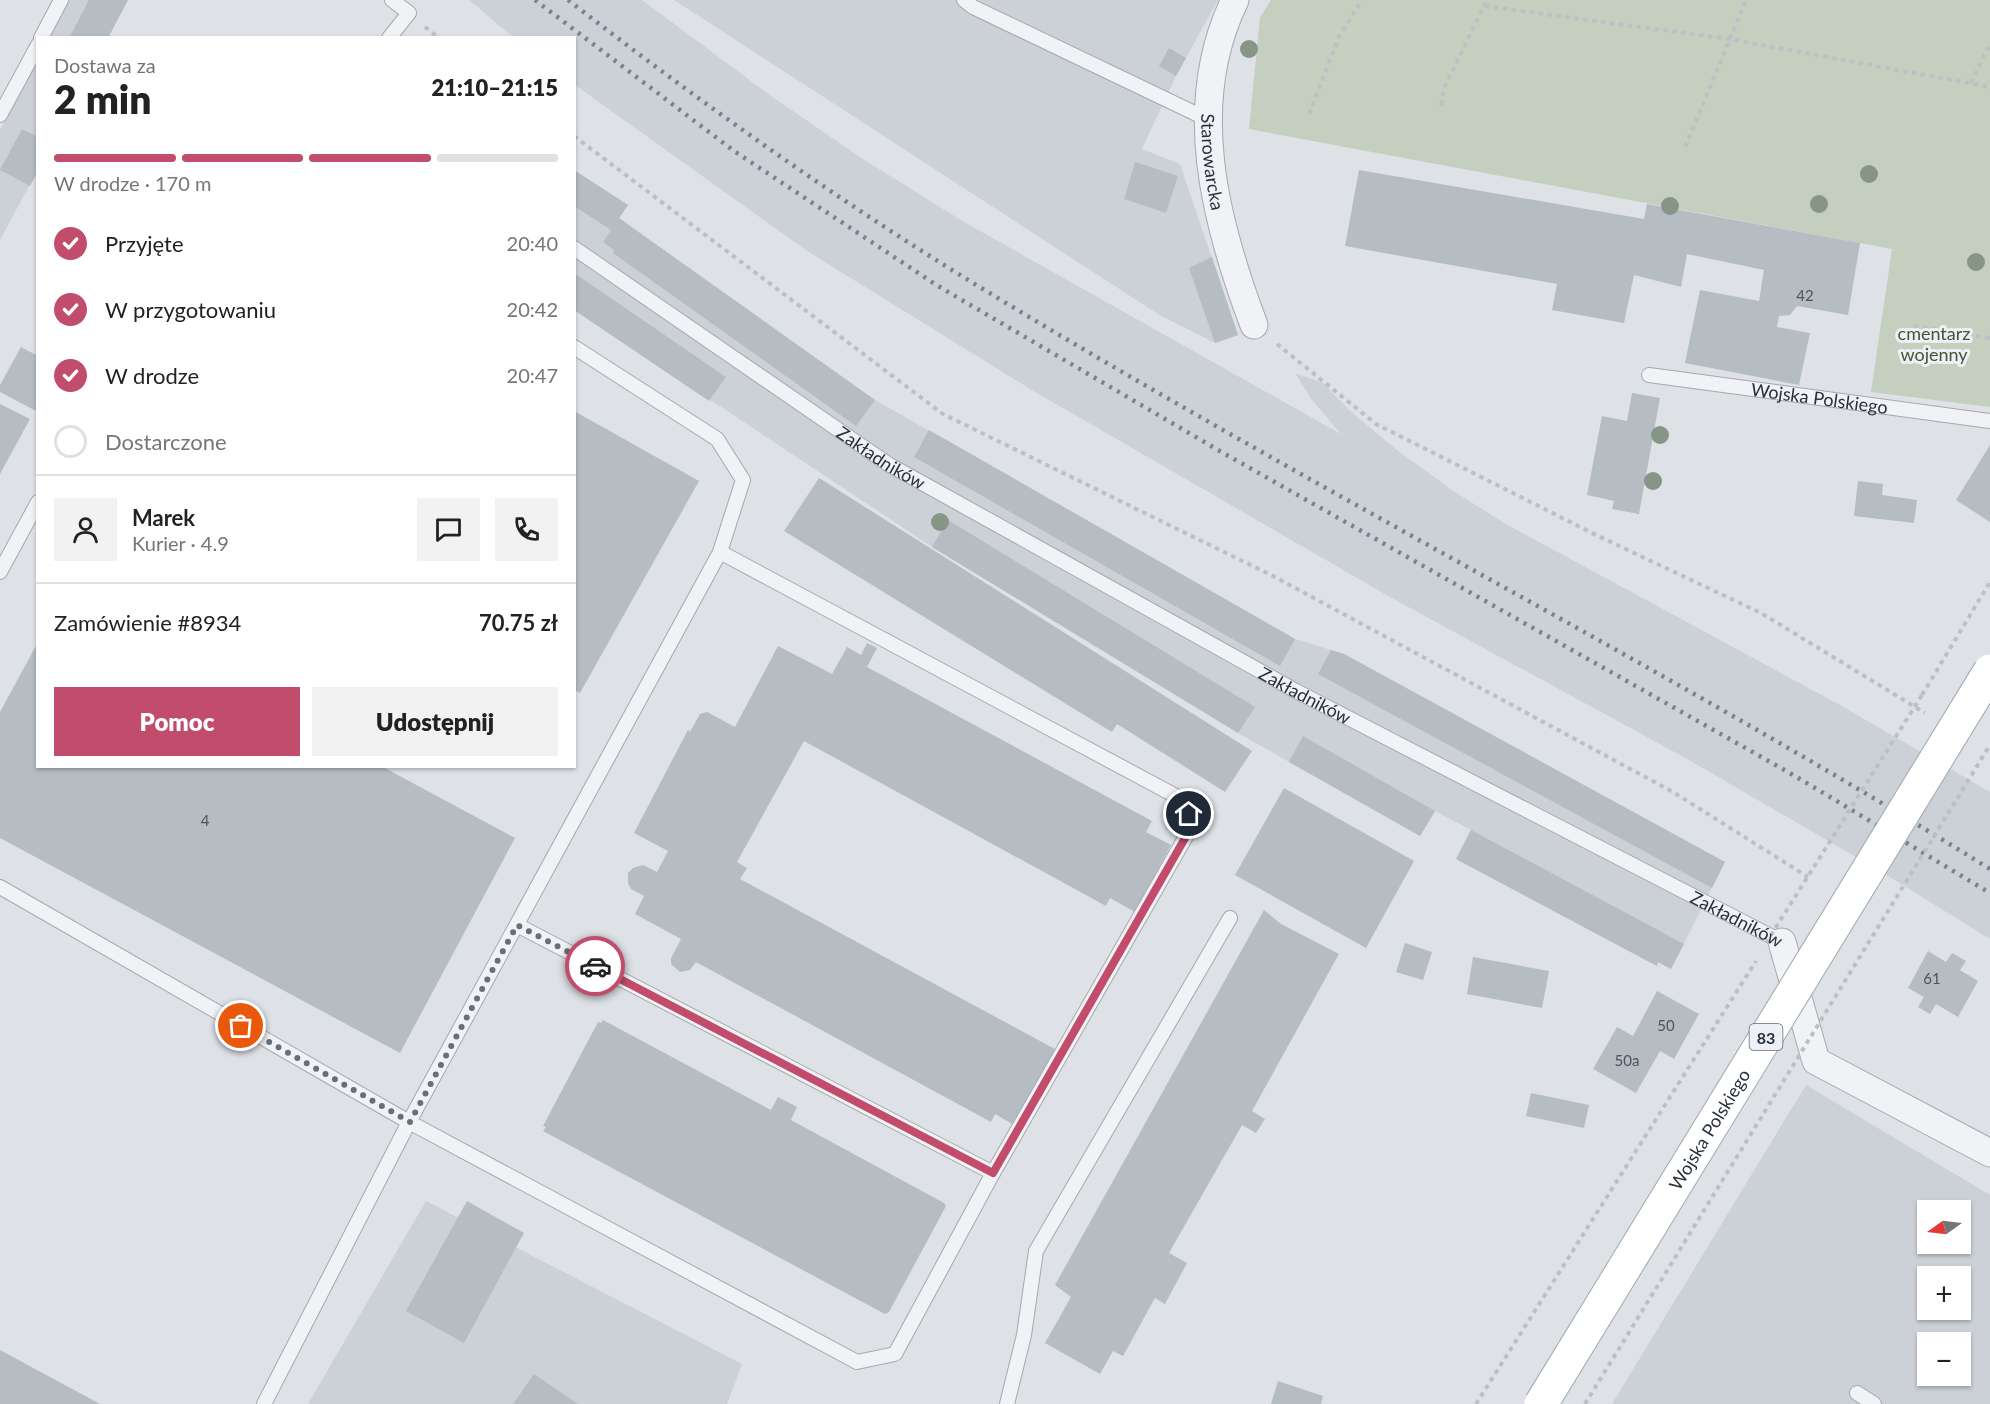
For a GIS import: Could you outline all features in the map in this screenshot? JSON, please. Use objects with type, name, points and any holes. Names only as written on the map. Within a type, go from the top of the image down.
[{"type":"main road","name":"Wojska Polskiego","points":[[1541,1404],[1990,671]]},
{"type":"street","name":"Starowarcka","points":[[1234,0],[1213,62],[1207,119],[1209,157],[1219,212],[1235,276],[1254,325]]},
{"type":"street","name":"Zakładników","points":[[1774,943],[1816,1061],[1990,1153]]},
{"type":"lane","points":[[42,36],[61,0]]},
{"type":"lane","points":[[391,36],[409,13],[392,0]]},
{"type":"lane","points":[[964,0],[983,12],[1207,119]]},
{"type":"lane","points":[[0,115],[36,49]]},
{"type":"lane","name":"Zakładników","points":[[576,249],[888,464],[1296,691],[1774,943]]},
{"type":"lane","points":[[264,1404],[410,1122],[720,552],[743,480],[717,439],[576,347]]},
{"type":"lane","name":"Wojska Polskiego","points":[[1649,375],[1990,421]]},
{"type":"lane","points":[[0,572],[36,506]]},
{"type":"lane","points":[[0,886],[410,1122],[857,1362],[895,1354],[993,1173],[1192,826],[1187,802],[720,552]]},
{"type":"lane","points":[[1007,1404],[1024,1335],[1036,1251],[1230,918]]},
{"type":"lane","points":[[517,925],[993,1173]]},
{"type":"lane","points":[[1857,1393],[1874,1404]]},
{"type":"path","points":[[1309,114],[1339,37],[1362,0]]},
{"type":"path","points":[[1441,105],[1445,86],[1487,0]]},
{"type":"path","points":[[1685,147],[1746,0]]},
{"type":"path","points":[[1485,6],[1729,39],[1990,87]]},
{"type":"path","points":[[1971,83],[1990,44]]},
{"type":"path","points":[[576,137],[659,198],[889,376],[943,414],[1284,582],[1673,792],[1808,877]]},
{"type":"path","points":[[1254,325],[1376,424],[1598,536],[1761,613],[1927,714]]},
{"type":"path","points":[[1914,326],[1990,338]]},
{"type":"path","points":[[1476,1404],[1735,997],[1774,943],[1808,877],[1990,582]]},
{"type":"path","points":[[1585,1404],[1990,745]]},
{"type":"shaded area","points":[[69,0],[128,0],[109,36],[50,36]]},
{"type":"shaded area","points":[[469,0],[642,0],[771,96],[863,159],[964,222],[1341,434],[1312,400],[1295,373],[1323,383],[1349,410],[1397,450],[1452,490],[1504,523],[1840,705],[1990,792],[1990,939],[1880,871],[1689,760],[1390,597],[1030,389],[807,251],[576,86],[576,36],[512,36]]},
{"type":"shaded area","points":[[674,0],[1218,0],[1176,76],[1142,149],[1180,164],[1238,335],[1215,343],[1161,316]]},
{"type":"shaded area","points":[[36,61],[36,173],[0,240],[0,130]]},
{"type":"shaded area","points":[[576,171],[628,205],[619,219],[875,400],[1295,639],[1344,654],[1725,862],[1671,969],[1658,962],[1657,966],[1456,859],[1471,830],[1435,811],[1420,836],[1238,733],[932,547],[576,311]]},
{"type":"shaded area","points":[[1806,1085],[1990,1195],[1990,1404],[1612,1404]]},
{"type":"shaded area","points":[[426,1201],[742,1364],[727,1404],[308,1404]]},
{"type":"green space","name":"cmentarz wojenny","points":[[1271,0],[1990,0],[1990,407],[1871,392],[1892,249],[1249,129],[1260,17]]},
{"type":"building","points":[[89,0],[128,0],[109,36],[70,36]]},
{"type":"building","points":[[1169,48],[1186,58],[1176,76],[1159,66]]},
{"type":"building","points":[[22,129],[36,136],[36,175],[30,186],[0,170]]},
{"type":"building","points":[[1135,162],[1178,176],[1166,213],[1124,199]]},
{"type":"building","points":[[1359,170],[1644,219],[1647,204],[1860,243],[1848,315],[1797,306],[1790,315],[1779,316],[1777,327],[1810,333],[1799,385],[1685,363],[1700,290],[1759,301],[1764,270],[1687,254],[1681,287],[1634,275],[1624,323],[1552,310],[1557,284],[1345,246]]},
{"type":"building","points":[[576,171],[628,205],[619,218],[875,400],[856,426],[613,253],[614,250],[603,242],[611,230],[576,207]]},
{"type":"building","points":[[1212,257],[1238,335],[1215,343],[1189,268]]},
{"type":"building","points":[[576,274],[726,377],[709,401],[576,311]]},
{"type":"building","points":[[21,347],[36,355],[36,411],[0,392],[0,385]]},
{"type":"building","points":[[1632,393],[1660,398],[1639,514],[1612,509],[1614,501],[1587,495],[1602,416],[1627,421]]},
{"type":"building","points":[[0,404],[30,419],[0,474]]},
{"type":"building","points":[[576,412],[699,481],[580,693],[576,691]]},
{"type":"building","points":[[929,430],[1295,639],[1280,666],[914,457]]},
{"type":"building","points":[[1990,445],[1990,522],[1956,500]]},
{"type":"building","points":[[819,478],[1252,751],[1225,792],[1117,724],[1112,732],[784,531]]},
{"type":"building","points":[[1858,481],[1883,484],[1882,495],[1917,500],[1914,523],[1854,516]]},
{"type":"building","points":[[948,520],[1255,707],[1238,733],[932,547]]},
{"type":"building","points":[[867,643],[877,648],[867,667],[1152,821],[1146,832],[1171,845],[1135,912],[1110,898],[1106,906],[804,741],[737,862],[747,868],[740,879],[1055,1049],[1014,1125],[995,1114],[991,1122],[696,962],[690,970],[680,972],[671,964],[671,958],[681,939],[635,914],[644,896],[631,889],[628,883],[628,873],[633,868],[643,865],[657,872],[668,851],[634,833],[688,730],[690,732],[700,714],[707,712],[735,727],[778,646],[832,674],[847,647],[861,655]]},
{"type":"building","points":[[36,646],[36,768],[385,768],[515,838],[400,1053],[0,838],[0,712]]},
{"type":"building","points":[[1331,650],[1344,654],[1725,862],[1712,888],[1318,674]]},
{"type":"building","points":[[1303,736],[1435,811],[1420,836],[1289,762]]},
{"type":"building","points":[[1284,788],[1414,861],[1366,948],[1235,875]]},
{"type":"building","points":[[1471,830],[1684,944],[1671,969],[1658,962],[1657,966],[1456,859]]},
{"type":"building","points":[[1264,910],[1281,924],[1339,954],[1252,1111],[1265,1119],[1256,1133],[1242,1125],[1169,1253],[1187,1263],[1165,1304],[1155,1298],[1123,1356],[1113,1351],[1100,1374],[1045,1343],[1071,1297],[1055,1285]]},
{"type":"building","points":[[1405,943],[1432,952],[1423,980],[1396,972]]},
{"type":"building","points":[[1928,951],[1946,962],[1952,953],[1966,961],[1960,970],[1978,981],[1958,1017],[1936,1004],[1930,1014],[1918,1007],[1924,997],[1908,988]]},
{"type":"building","points":[[1473,957],[1549,971],[1542,1008],[1467,994]]},
{"type":"building","points":[[1657,991],[1699,1014],[1674,1059],[1660,1051],[1636,1093],[1593,1069],[1617,1027],[1633,1036]]},
{"type":"building","points":[[603,1020],[771,1110],[778,1097],[797,1107],[791,1120],[944,1203],[946,1206],[889,1312],[885,1314],[543,1131],[546,1127],[543,1126],[598,1022],[601,1023]]},
{"type":"building","points":[[1531,1093],[1589,1105],[1584,1128],[1526,1116]]},
{"type":"building","points":[[467,1201],[524,1233],[464,1343],[406,1311]]},
{"type":"building","points":[[0,1350],[100,1404],[0,1404]]},
{"type":"building","points":[[534,1374],[578,1404],[513,1404]]},
{"type":"building","points":[[1278,1381],[1323,1396],[1321,1404],[1271,1404]]},
{"type":"railway","points":[[535,0],[734,151],[938,286],[1218,450],[1795,776],[1990,893]]},
{"type":"railway","points":[[568,0],[757,140],[952,270],[1210,423],[1733,716],[1990,869]]},
{"type":"way so far","points":[[241,1026],[410,1122],[517,925],[595,966]]},
{"type":"route","points":[[595,966],[993,1173],[1192,826],[1189,814]]}]
